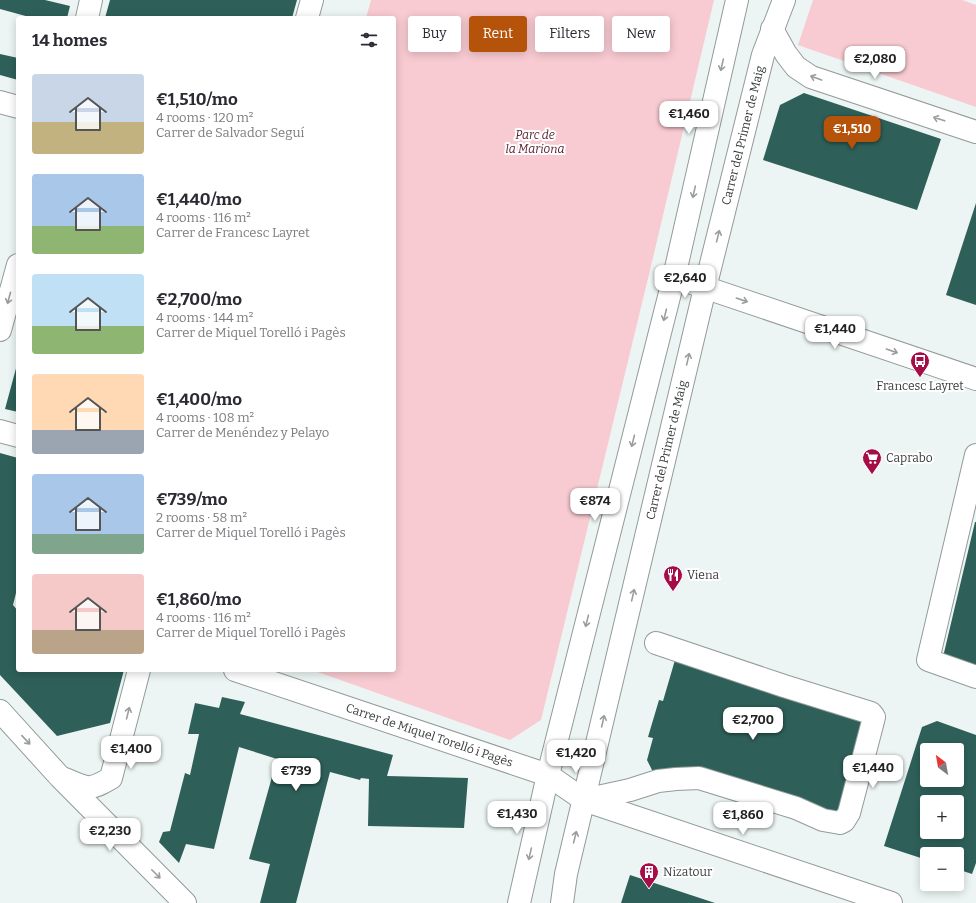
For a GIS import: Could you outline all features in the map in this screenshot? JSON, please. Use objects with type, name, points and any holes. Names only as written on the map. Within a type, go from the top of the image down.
[{"type":"street","points":[[87,16],[91,0]]},
{"type":"street","points":[[308,16],[312,0]]},
{"type":"street","points":[[519,903],[548,775],[674,277],[737,0]]},
{"type":"street","name":"Carrer del Primer de Maig","points":[[562,903],[566,874],[705,288],[763,55],[784,0]]},
{"type":"street","points":[[772,30],[786,54],[796,67],[810,77],[976,132]]},
{"type":"street","points":[[0,102],[16,106]]},
{"type":"street","points":[[0,330],[16,272]]},
{"type":"street","points":[[674,277],[976,379]]},
{"type":"street","points":[[0,431],[16,435]]},
{"type":"street","points":[[976,455],[928,660],[976,677]]},
{"type":"street","points":[[584,800],[630,790],[658,781],[699,778],[796,808],[823,820],[840,823],[844,821],[849,814],[874,717],[871,713],[784,686],[656,643]]},
{"type":"street","points":[[60,777],[84,788],[96,787],[111,778],[138,672]]},
{"type":"street","name":"Carrer de Miquel Torelló i Pagès","points":[[241,672],[548,775],[584,800],[891,903]]},
{"type":"street","points":[[0,712],[60,777],[185,903]]},
{"type":"green space","name":"Parc de la Mariona","points":[[371,0],[714,0],[541,720],[510,740],[318,672],[396,672],[396,16],[367,16]]},
{"type":"green space","points":[[813,0],[962,0],[976,5],[976,107],[798,45]]},
{"type":"building","points":[[0,0],[45,0],[70,6],[68,16],[26,16],[0,9]]},
{"type":"building","points":[[110,0],[297,0],[293,16],[106,16]]},
{"type":"building","points":[[0,54],[16,58],[16,79],[0,75]]},
{"type":"building","points":[[804,93],[941,139],[917,210],[763,160],[780,105]]},
{"type":"building","points":[[976,203],[976,305],[946,295]]},
{"type":"building","points":[[16,368],[16,412],[5,409]]},
{"type":"building","points":[[0,453],[16,457],[16,593],[13,605],[16,609],[16,672],[123,672],[110,723],[57,736],[0,675]]},
{"type":"building","points":[[976,522],[976,670],[943,657]]},
{"type":"building","points":[[675,660],[867,717],[837,817],[655,776],[647,760],[653,738],[648,737],[659,700],[663,701]]},
{"type":"building","points":[[222,697],[245,702],[240,714],[393,755],[387,776],[468,778],[464,828],[368,826],[369,779],[361,778],[360,780],[330,772],[296,903],[260,903],[270,864],[249,859],[277,759],[239,747],[214,849],[186,844],[179,863],[159,842],[163,832],[170,831],[185,773],[190,775],[199,734],[188,734],[195,703],[219,708]]},
{"type":"building","points":[[937,721],[976,735],[976,863],[972,874],[964,871],[964,847],[920,847],[920,858],[884,846],[922,727]]},
{"type":"building","name":"Nizatour","points":[[630,875],[715,903],[621,903]]},
{"type":"place","name":"Francesc Layret","points":[[920,378]]},
{"type":"place","name":"Caprabo","points":[[872,475]]},
{"type":"place","name":"Viena","points":[[673,592]]},
{"type":"place","name":"Nizatour","points":[[649,889]]}]
